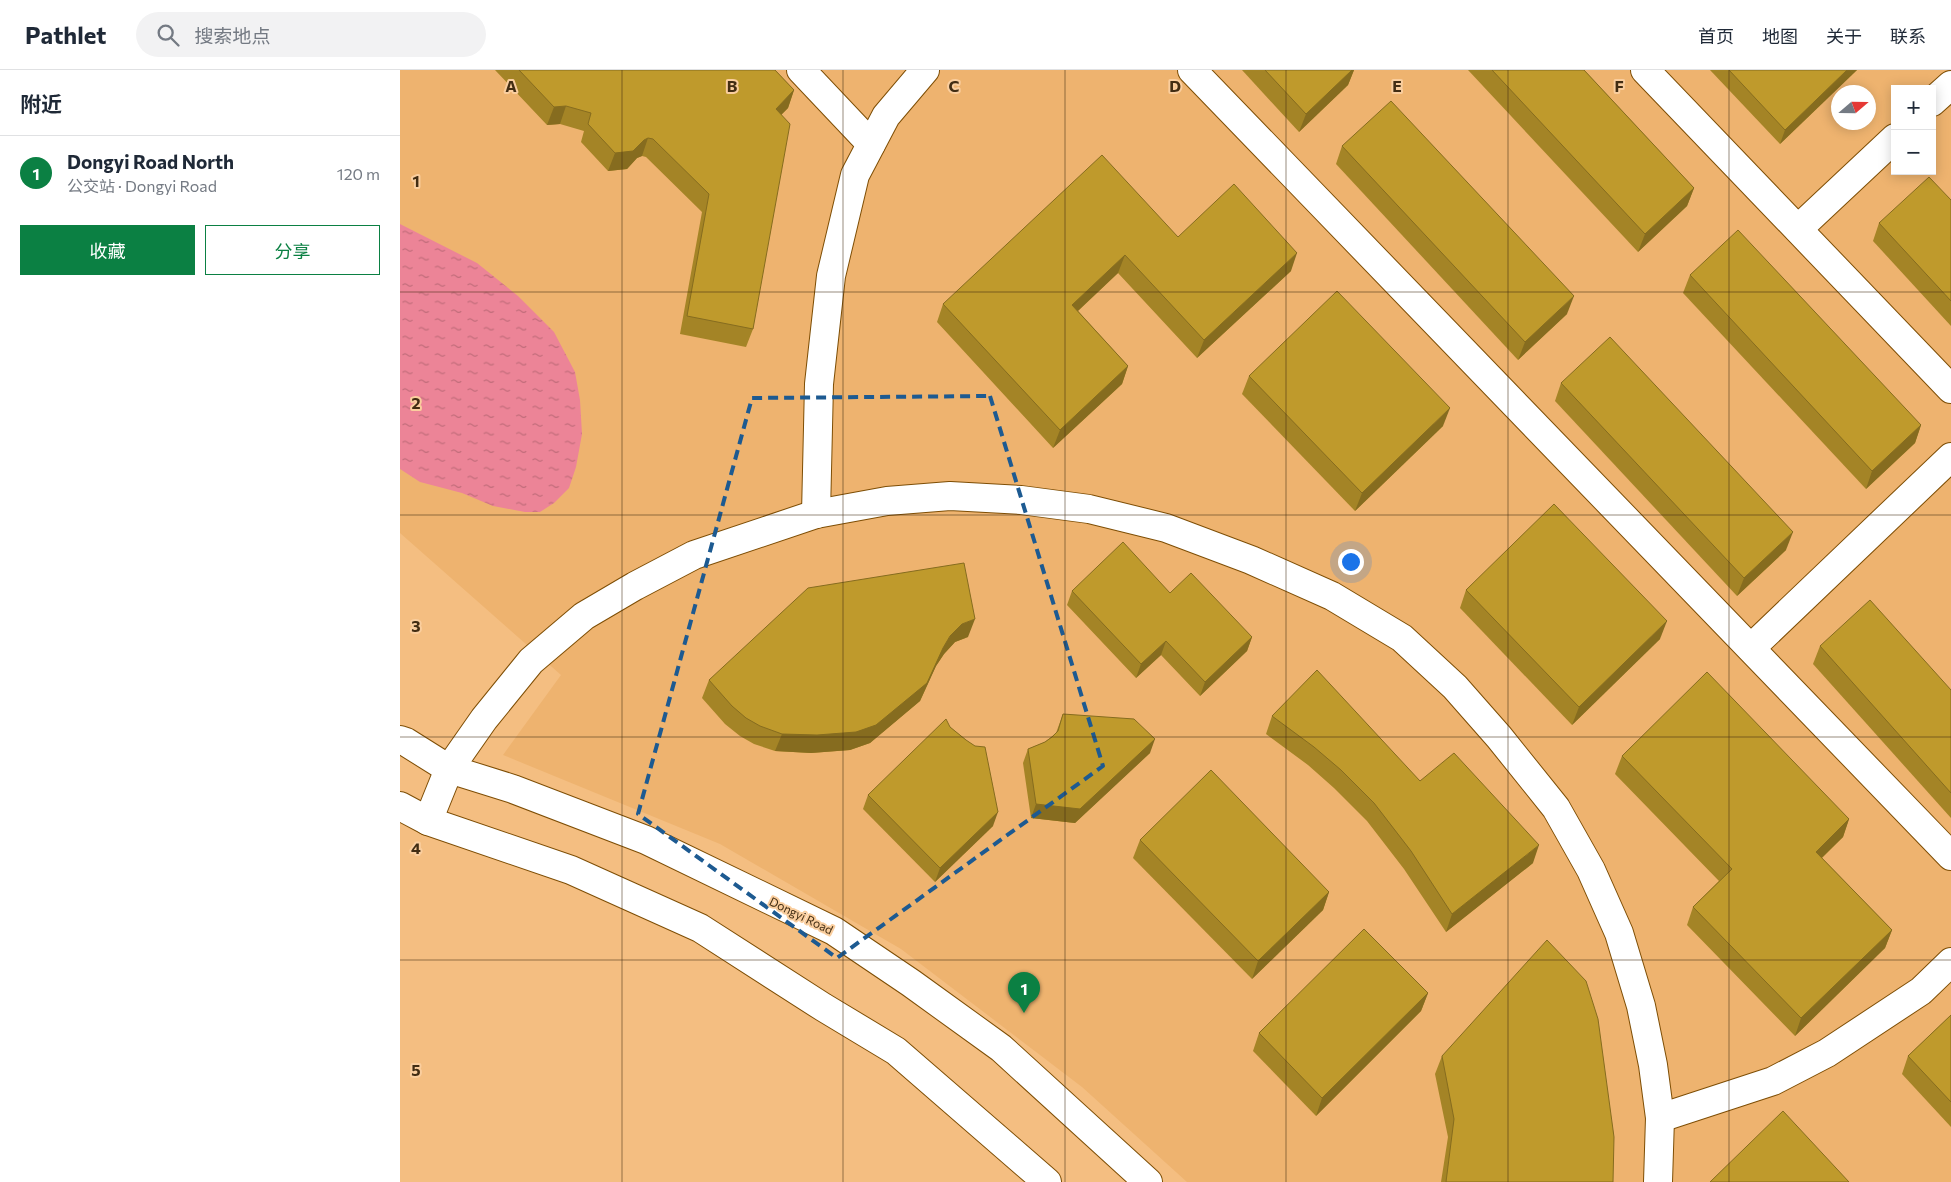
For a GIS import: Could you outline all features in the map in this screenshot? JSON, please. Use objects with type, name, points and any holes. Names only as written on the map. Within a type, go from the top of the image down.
[{"type":"street","points":[[801,70],[871,144]]},
{"type":"street","points":[[816,514],[820,384],[831,276],[855,175],[886,116],[925,70]]},
{"type":"street","points":[[1192,70],[1951,856]]},
{"type":"street","points":[[1645,70],[1951,389]]},
{"type":"street","points":[[1936,98],[1951,85]]},
{"type":"street","points":[[1798,229],[1891,142]]},
{"type":"street","points":[[1751,648],[1951,457]]},
{"type":"street","points":[[428,821],[449,769],[484,719],[531,661],[584,616],[635,586],[694,556],[816,514],[887,501],[950,496],[1021,500],[1089,509],[1166,528],[1251,560],[1332,596],[1402,638],[1455,687],[1499,737],[1556,808],[1591,870],[1619,933],[1641,1006],[1653,1065],[1660,1118],[1658,1182]]},
{"type":"street","name":"Dongyi Road","points":[[400,740],[449,769],[513,789],[646,840],[834,931],[911,983],[1001,1048],[1148,1182]]},
{"type":"street","points":[[400,806],[428,821],[571,870],[700,928],[823,1007],[896,1051],[1047,1182]]},
{"type":"street","points":[[1660,1118],[1773,1081],[1827,1053],[1921,991],[1951,962]]},
{"type":"highlighted area","points":[[990,396],[1103,766],[837,958],[638,814],[752,398]]},
{"type":"shaded area","points":[[400,70],[1951,70],[1951,1182],[1187,1182],[1082,1087],[901,949],[720,844],[503,755],[561,675],[400,533]]},
{"type":"water","points":[[400,224],[477,263],[518,296],[554,332],[575,372],[580,400],[582,434],[576,467],[569,488],[554,503],[540,512],[525,512],[493,506],[462,493],[420,482],[400,469]]},
{"type":"building","points":[[519,70],[775,70],[794,90],[776,109],[790,124],[753,329],[687,316],[709,194],[653,139],[648,138],[644,140],[633,151],[615,153],[588,124],[591,113],[566,106],[554,107]]},
{"type":"building","points":[[1265,70],[1352,70],[1306,114]]},
{"type":"building","points":[[1492,70],[1584,70],[1694,188],[1645,234]]},
{"type":"building","points":[[1729,70],[1847,70],[1831,85],[1785,130]]},
{"type":"building","points":[[1391,101],[1574,296],[1525,342],[1342,146]]},
{"type":"building","points":[[1102,155],[1178,237],[1234,184],[1297,253],[1204,340],[1125,255],[1072,305],[1128,366],[1060,430],[943,304]]},
{"type":"building","points":[[1929,177],[1951,200],[1951,301],[1879,223]]},
{"type":"building","points":[[1738,230],[1921,425],[1872,471],[1690,275]]},
{"type":"building","points":[[1337,291],[1450,408],[1362,493],[1249,376]]},
{"type":"building","points":[[1610,337],[1793,532],[1744,578],[1561,383]]},
{"type":"building","points":[[1554,504],[1667,621],[1579,707],[1466,590]]},
{"type":"building","points":[[1123,542],[1170,593],[1191,573],[1252,637],[1205,682],[1166,641],[1141,664],[1072,591]]},
{"type":"building","points":[[964,563],[975,619],[962,624],[950,636],[927,683],[876,725],[856,732],[817,735],[782,734],[760,726],[746,718],[732,706],[709,680],[808,588]]},
{"type":"building","points":[[1870,600],[1951,690],[1951,793],[1820,646]]},
{"type":"building","points":[[1317,670],[1420,781],[1454,753],[1539,845],[1452,914],[1411,851],[1374,803],[1341,770],[1272,716]]},
{"type":"building","points":[[1707,672],[1849,819],[1816,852],[1892,930],[1801,1018],[1693,907],[1732,869],[1622,756]]},
{"type":"building","points":[[1063,714],[1134,719],[1155,739],[1080,809],[1036,804],[1028,749],[1045,742],[1058,731]]},
{"type":"building","points":[[946,719],[950,727],[966,740],[975,746],[985,747],[998,812],[940,868],[868,795]]},
{"type":"building","points":[[1211,770],[1329,892],[1258,961],[1140,840]]},
{"type":"building","points":[[1364,929],[1428,993],[1322,1098],[1259,1033]]},
{"type":"building","points":[[1547,940],[1586,981],[1598,1019],[1614,1137],[1613,1182],[1446,1182],[1454,1119],[1442,1056]]},
{"type":"building","points":[[1951,1015],[1951,1102],[1908,1056]]},
{"type":"building","points":[[1783,1111],[1849,1182],[1710,1182]]},
{"type":"place","name":"Dongyi Road North","points":[[1024,1013]]}]
